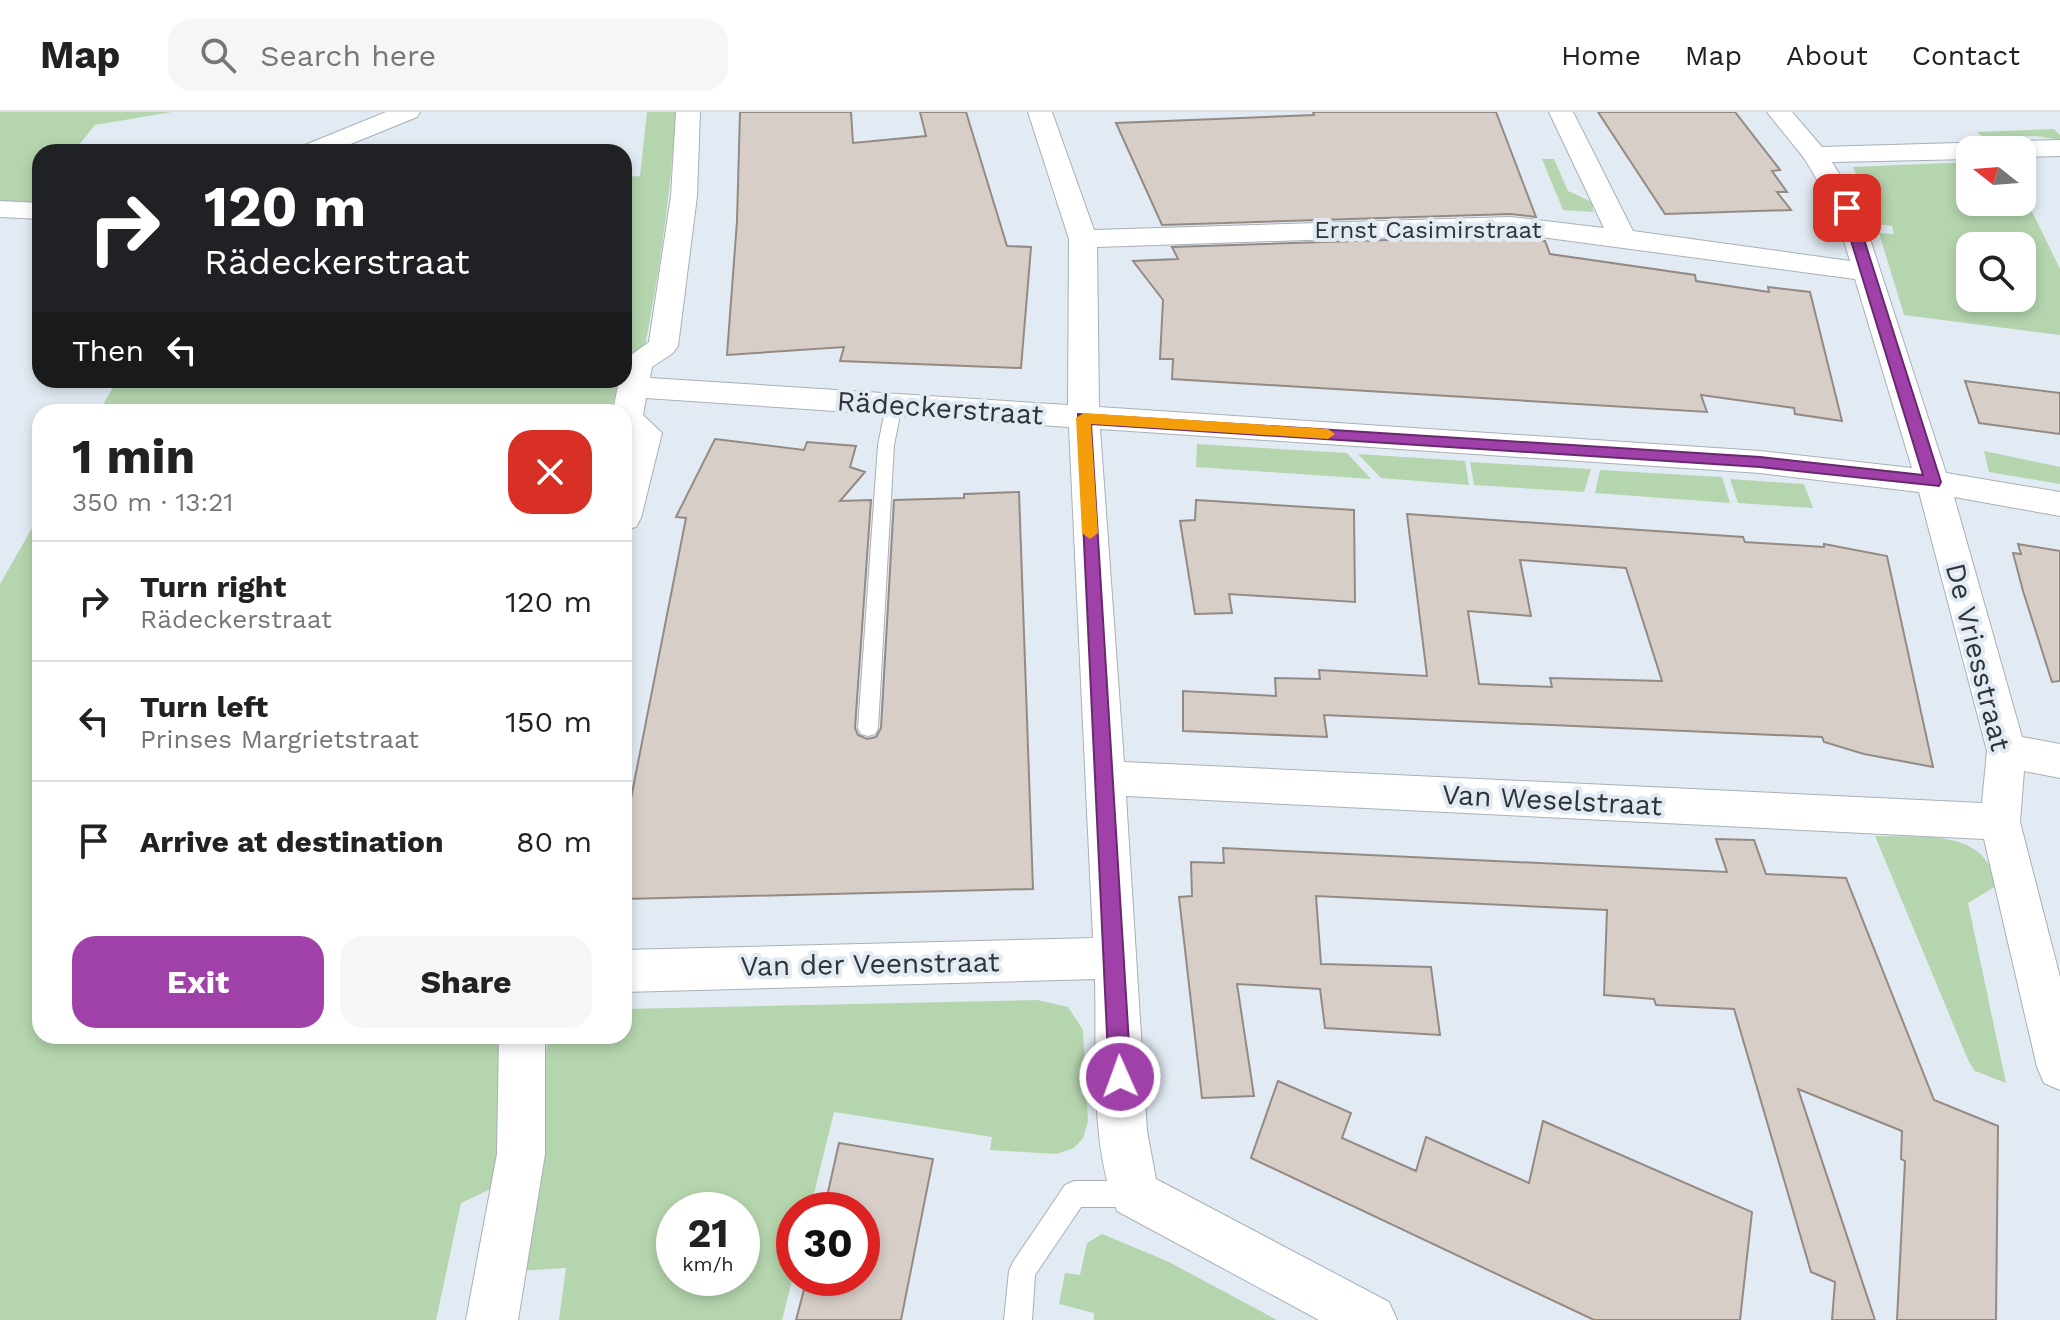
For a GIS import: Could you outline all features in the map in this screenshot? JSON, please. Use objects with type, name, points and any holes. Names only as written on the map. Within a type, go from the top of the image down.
[{"type":"street","points":[[329,144],[408,112]]},
{"type":"street","points":[[632,387],[638,362],[663,346],[684,196],[688,112]]},
{"type":"street","points":[[1040,112],[1083,239],[1084,418],[1116,958],[1123,1131],[1134,1194],[1371,1320]]},
{"type":"street","points":[[1561,112],[1623,238]]},
{"type":"street","name":"De Vriesstraat","points":[[1779,112],[1815,155],[1847,208],[1933,482],[2006,751],[2000,822],[2060,1067]]},
{"type":"street","points":[[2036,149],[2060,148]]},
{"type":"street","points":[[1815,155],[1956,151]]},
{"type":"street","points":[[0,209],[32,211]]},
{"type":"street","name":"Ernst Casimirstraat","points":[[1083,239],[1481,224],[1623,238],[1866,272]]},
{"type":"street","name":"Rädeckerstraat","points":[[632,387],[1760,462],[1933,482],[2060,504]]},
{"type":"street","points":[[632,423],[646,433],[632,487]]},
{"type":"street","points":[[2006,751],[2060,761]]},
{"type":"street","name":"Van Weselstraat","points":[[1105,778],[2000,822]]},
{"type":"street","name":"Van der Veenstraat","points":[[632,971],[1116,958]]},
{"type":"street","points":[[492,1320],[521,1154],[522,1044]]},
{"type":"lane","points":[[868,728],[886,445],[894,405]]},
{"type":"lane","points":[[1018,1320],[1022,1271],[1074,1194],[1134,1194]]},
{"type":"green space","points":[[0,112],[172,112],[95,125],[80,144],[32,144],[32,204],[0,203]]},
{"type":"green space","points":[[647,112],[676,112],[660,259],[645,346],[632,354],[632,176],[640,176]]},
{"type":"green space","points":[[2054,129],[2060,140],[2036,136],[1982,136],[1977,132]]},
{"type":"green space","points":[[1542,159],[1554,159],[1568,191],[1592,202],[1593,212],[1563,210]]},
{"type":"green space","points":[[1956,163],[1956,216],[2034,216],[2060,269],[2060,335],[1904,315],[1879,233],[1894,234],[1892,226],[1877,224],[1853,167]]},
{"type":"green space","points":[[112,388],[617,388],[613,404],[104,404]]},
{"type":"green space","points":[[1197,444],[1347,453],[1371,479],[1196,467]]},
{"type":"green space","points":[[1984,451],[2060,467],[2060,484],[1989,472]]},
{"type":"green space","points":[[1358,454],[1465,461],[1469,485],[1381,478]]},
{"type":"green space","points":[[1470,462],[1591,469],[1584,492],[1474,485]]},
{"type":"green space","points":[[1600,470],[1722,477],[1730,503],[1595,493]]},
{"type":"green space","points":[[1730,479],[1804,484],[1813,508],[1738,503]]},
{"type":"green space","points":[[32,528],[32,1044],[503,1044],[501,1184],[461,1203],[436,1320],[0,1320],[0,584]]},
{"type":"green space","points":[[1875,836],[1949,840],[1966,845],[1980,854],[1990,867],[1996,886],[1968,903],[2006,1083],[1975,1071],[1969,1062]]},
{"type":"green space","points":[[1037,1000],[1068,1007],[1083,1030],[1088,1121],[1083,1138],[1074,1148],[1057,1154],[990,1150],[992,1137],[834,1112],[814,1192],[776,1192],[776,1296],[788,1296],[782,1320],[559,1320],[566,1268],[518,1271],[526,1236],[547,1044],[632,1044],[632,1009]]},
{"type":"green space","points":[[1102,1234],[1167,1261],[1277,1320],[1094,1320],[1094,1313],[1059,1304],[1065,1273],[1080,1275],[1087,1243]]},
{"type":"building","points":[[740,112],[851,112],[853,143],[926,136],[920,112],[966,112],[1007,246],[1031,247],[1021,368],[840,361],[844,347],[727,355],[737,221]]},
{"type":"building","points":[[1313,112],[1496,112],[1536,217],[1511,214],[1162,225],[1116,123],[1314,115]]},
{"type":"building","points":[[1598,112],[1735,112],[1780,170],[1772,171],[1787,192],[1777,192],[1791,210],[1665,214]]},
{"type":"building","points":[[1511,236],[1545,241],[1550,254],[1695,275],[1696,281],[1769,292],[1768,287],[1810,292],[1842,421],[1795,414],[1794,408],[1701,395],[1707,412],[1172,379],[1173,359],[1160,359],[1163,300],[1133,261],[1178,259],[1172,247]]},
{"type":"building","points":[[1965,381],[2060,393],[2060,434],[1979,423]]},
{"type":"building","points":[[715,439],[804,450],[807,442],[856,446],[850,467],[865,472],[840,501],[871,500],[855,728],[858,735],[867,739],[876,737],[881,728],[894,500],[964,498],[964,494],[1019,492],[1033,889],[632,899],[632,793],[686,518],[676,517]]},
{"type":"building","points":[[1196,500],[1354,510],[1355,602],[1229,594],[1232,613],[1195,614],[1180,521],[1195,520]]},
{"type":"building","points":[[1407,514],[1743,537],[1745,542],[1824,547],[1824,544],[1887,556],[1933,767],[1864,754],[1824,742],[1822,737],[1324,715],[1327,737],[1183,731],[1183,691],[1276,696],[1275,678],[1320,679],[1319,670],[1427,676]],"holes":[[[1520,560],[1626,568],[1662,681],[1550,678],[1552,687],[1479,684],[1468,611],[1531,616]]]},
{"type":"building","points":[[2018,544],[2060,551],[2060,681],[2052,682],[2023,591],[2013,553],[2021,554]]},
{"type":"building","points":[[1716,839],[1754,840],[1766,874],[1846,878],[1934,1100],[1998,1126],[1996,1320],[1897,1320],[1905,1161],[1901,1159],[1902,1131],[1798,1089],[1875,1320],[1832,1320],[1835,1282],[1811,1272],[1734,1009],[1656,1005],[1654,999],[1604,995],[1607,910],[1316,896],[1321,964],[1431,967],[1440,1035],[1325,1028],[1320,989],[1237,984],[1254,1096],[1202,1098],[1179,897],[1192,896],[1191,862],[1224,863],[1223,848],[1727,872]]},
{"type":"building","points":[[1278,1081],[1351,1113],[1342,1138],[1416,1171],[1426,1137],[1529,1183],[1543,1121],[1752,1212],[1740,1320],[1594,1320],[1251,1158]]},
{"type":"building","points":[[839,1143],[933,1159],[901,1320],[796,1320],[802,1296],[880,1296],[880,1192],[828,1192]]},
{"type":"slow traffic","points":[[1090,533],[1084,418],[1328,434]]},
{"type":"route","points":[[1120,1077],[1116,958],[1084,418],[1760,462],[1933,482],[1847,208]]}]
